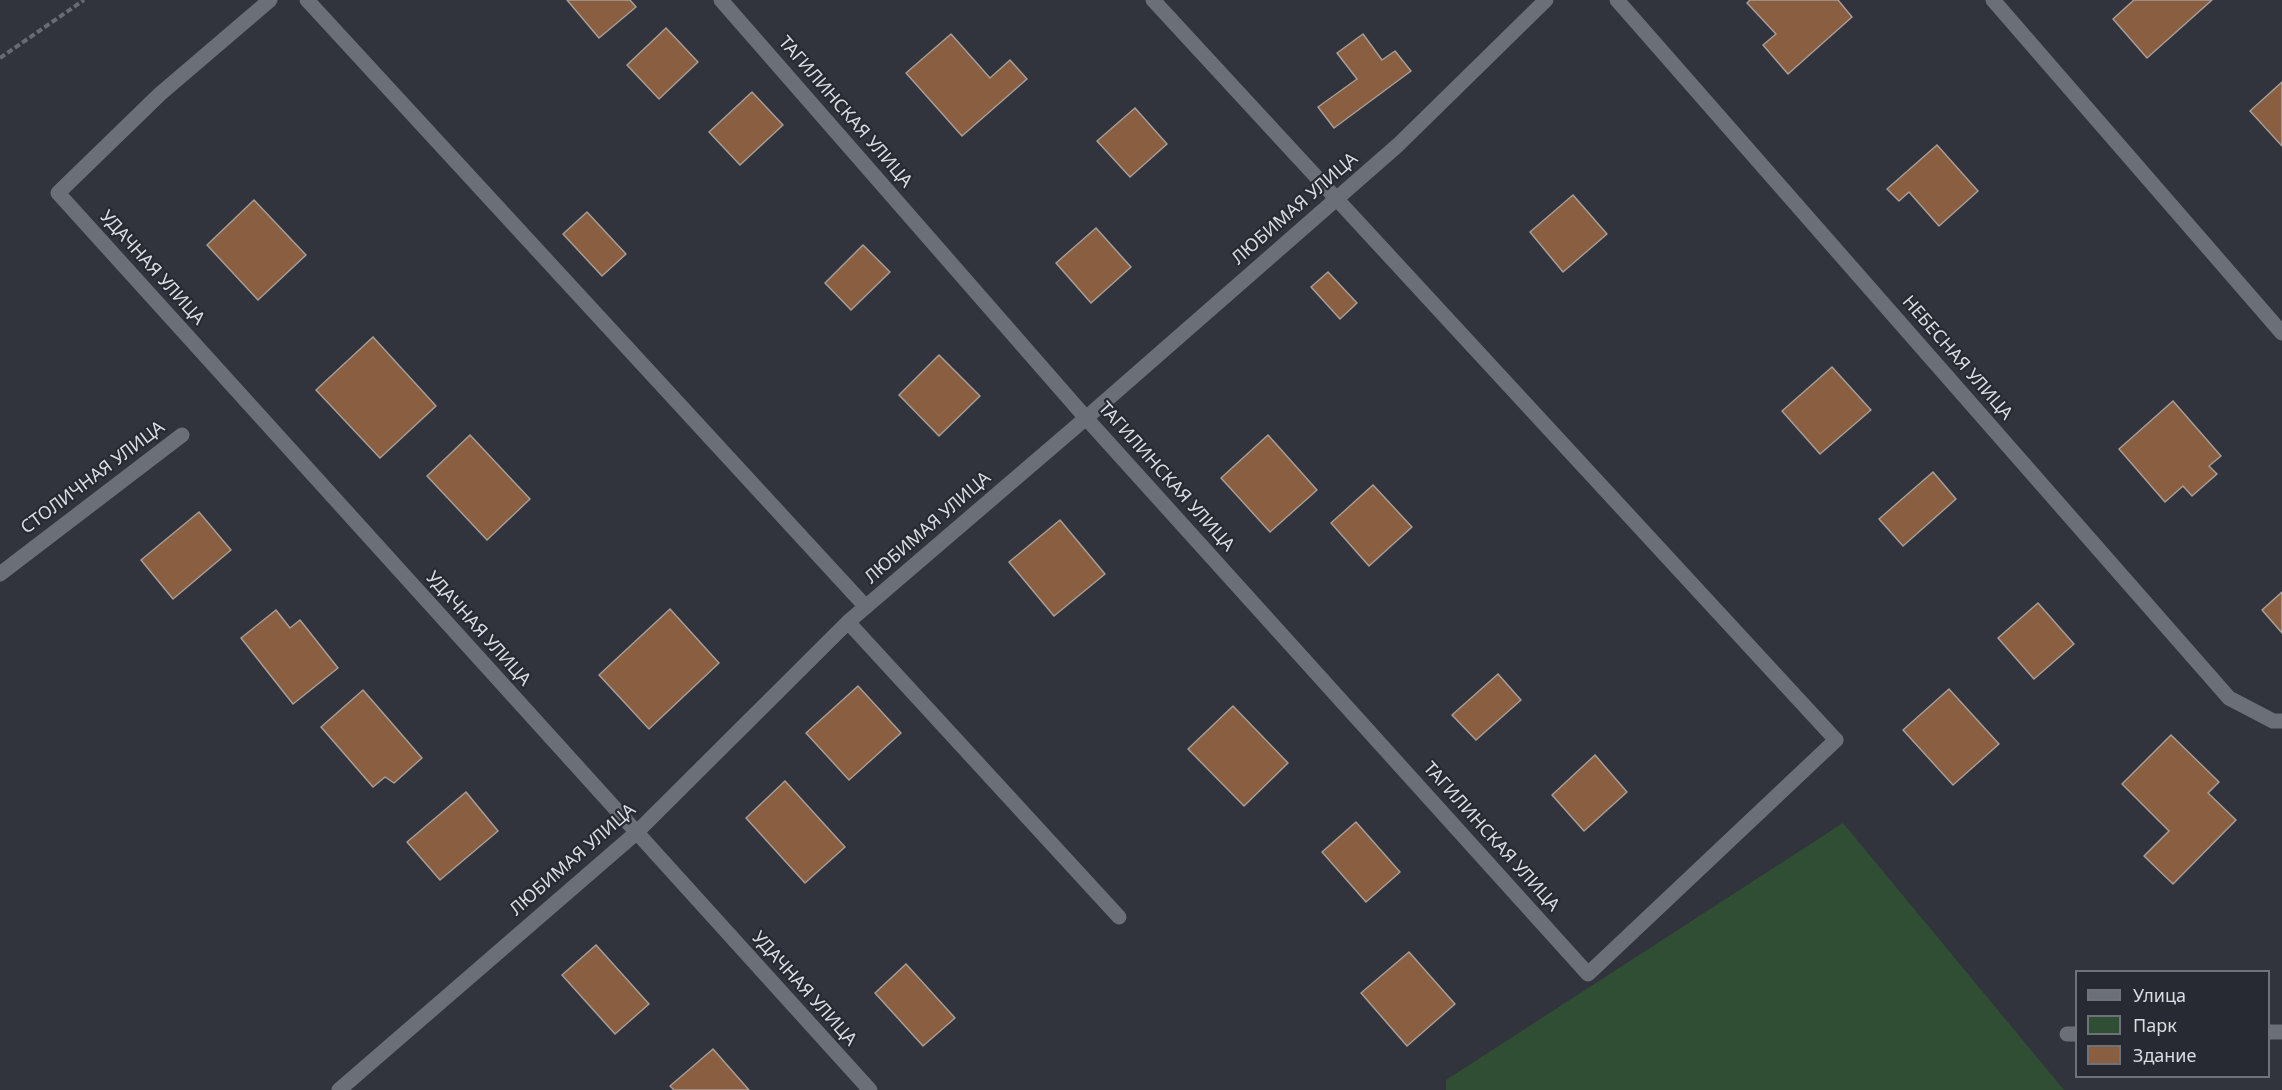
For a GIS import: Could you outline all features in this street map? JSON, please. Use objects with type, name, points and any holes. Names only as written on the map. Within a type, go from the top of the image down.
[{"type":"street","name":"УДАЧНАЯ УЛИЦА","points":[[270,0],[160,94],[58,193],[870,1090]]},
{"type":"street","points":[[307,0],[866,607]]},
{"type":"street","name":"ТАГИЛИНСКАЯ УЛИЦА","points":[[721,0],[1086,418],[1588,974],[1836,740],[1336,199]]},
{"type":"street","points":[[1154,0],[1336,199]]},
{"type":"street","name":"ЛЮБИМАЯ УЛИЦА","points":[[339,1090],[636,833],[848,622],[1086,418],[1398,145],[1546,0]]},
{"type":"street","name":"НЕБЕСНАЯ УЛИЦА","points":[[1617,0],[2229,698],[2273,721],[2282,721]]},
{"type":"street","points":[[1993,0],[2282,333]]},
{"type":"street","name":"СТОЛИЧНАЯ УЛИЦА","points":[[0,574],[182,435]]},
{"type":"street","points":[[848,622],[1119,917]]},
{"type":"path","points":[[0,57],[84,0]]},
{"type":"green space","points":[[1843,823],[2064,1090],[1446,1090],[1446,1080]]},
{"type":"building","points":[[567,0],[630,0],[636,7],[599,38]]},
{"type":"building","points":[[1750,0],[1838,0],[1852,17],[1788,74],[1763,45],[1776,34],[1747,3]]},
{"type":"building","points":[[2134,0],[2212,0],[2147,58],[2113,19]]},
{"type":"building","points":[[666,28],[698,62],[659,99],[627,65]]},
{"type":"building","points":[[951,34],[990,78],[1010,60],[1027,79],[962,136],[906,73]]},
{"type":"building","points":[[1363,34],[1382,60],[1395,51],[1411,71],[1334,128],[1318,107],[1357,79],[1337,53]]},
{"type":"building","points":[[2282,82],[2282,146],[2250,111]]},
{"type":"building","points":[[752,92],[783,125],[740,165],[709,132]]},
{"type":"building","points":[[1135,108],[1167,144],[1130,177],[1097,141]]},
{"type":"building","points":[[1937,145],[1978,191],[1939,226],[1909,192],[1899,201],[1887,189]]},
{"type":"building","points":[[1573,195],[1607,234],[1563,272],[1530,232]]},
{"type":"building","points":[[254,200],[306,255],[258,300],[207,245]]},
{"type":"building","points":[[587,212],[626,254],[602,276],[563,234]]},
{"type":"building","points":[[1096,228],[1131,267],[1091,303],[1056,263]]},
{"type":"building","points":[[863,245],[890,272],[851,310],[825,283]]},
{"type":"building","points":[[1328,272],[1357,303],[1340,319],[1311,287]]},
{"type":"building","points":[[373,337],[436,406],[380,458],[316,390]]},
{"type":"building","points":[[939,355],[980,396],[939,436],[899,395]]},
{"type":"building","points":[[1832,367],[1871,410],[1820,454],[1782,411]]},
{"type":"building","points":[[2173,401],[2221,456],[2209,466],[2217,474],[2192,496],[2183,486],[2165,502],[2119,449]]},
{"type":"building","points":[[470,435],[530,499],[487,540],[427,476]]},
{"type":"building","points":[[1268,435],[1317,490],[1270,532],[1221,478]]},
{"type":"building","points":[[1933,472],[1956,499],[1903,546],[1879,519]]},
{"type":"building","points":[[1373,485],[1412,527],[1369,566],[1331,523]]},
{"type":"building","points":[[199,512],[231,550],[173,599],[141,560]]},
{"type":"building","points":[[1060,520],[1105,574],[1054,616],[1009,562]]},
{"type":"building","points":[[2282,592],[2282,633],[2262,610]]},
{"type":"building","points":[[2038,603],[2074,644],[2034,679],[1998,638]]},
{"type":"building","points":[[670,609],[719,663],[649,729],[599,675]]},
{"type":"building","points":[[276,610],[290,628],[300,620],[338,668],[293,704],[241,638]]},
{"type":"building","points":[[1498,674],[1521,700],[1476,740],[1452,715]]},
{"type":"building","points":[[858,686],[901,733],[849,780],[806,733]]},
{"type":"building","points":[[1949,689],[1999,744],[1953,785],[1903,730]]},
{"type":"building","points":[[363,690],[422,758],[394,783],[385,777],[373,787],[321,727]]},
{"type":"building","points":[[1233,706],[1288,763],[1244,806],[1188,749]]},
{"type":"building","points":[[2171,735],[2219,782],[2208,793],[2236,820],[2173,884],[2144,856],[2169,831],[2122,784]]},
{"type":"building","points":[[1595,755],[1627,792],[1584,831],[1552,795]]},
{"type":"building","points":[[785,781],[845,847],[805,883],[746,818]]},
{"type":"building","points":[[466,792],[498,831],[440,880],[407,842]]},
{"type":"building","points":[[1356,822],[1400,872],[1366,902],[1322,852]]},
{"type":"building","points":[[596,945],[649,1004],[615,1034],[562,975]]},
{"type":"building","points":[[1409,952],[1455,1004],[1407,1046],[1361,993]]},
{"type":"building","points":[[906,964],[955,1018],[923,1046],[875,993]]},
{"type":"building","points":[[713,1049],[749,1090],[674,1090],[670,1086]]}]
